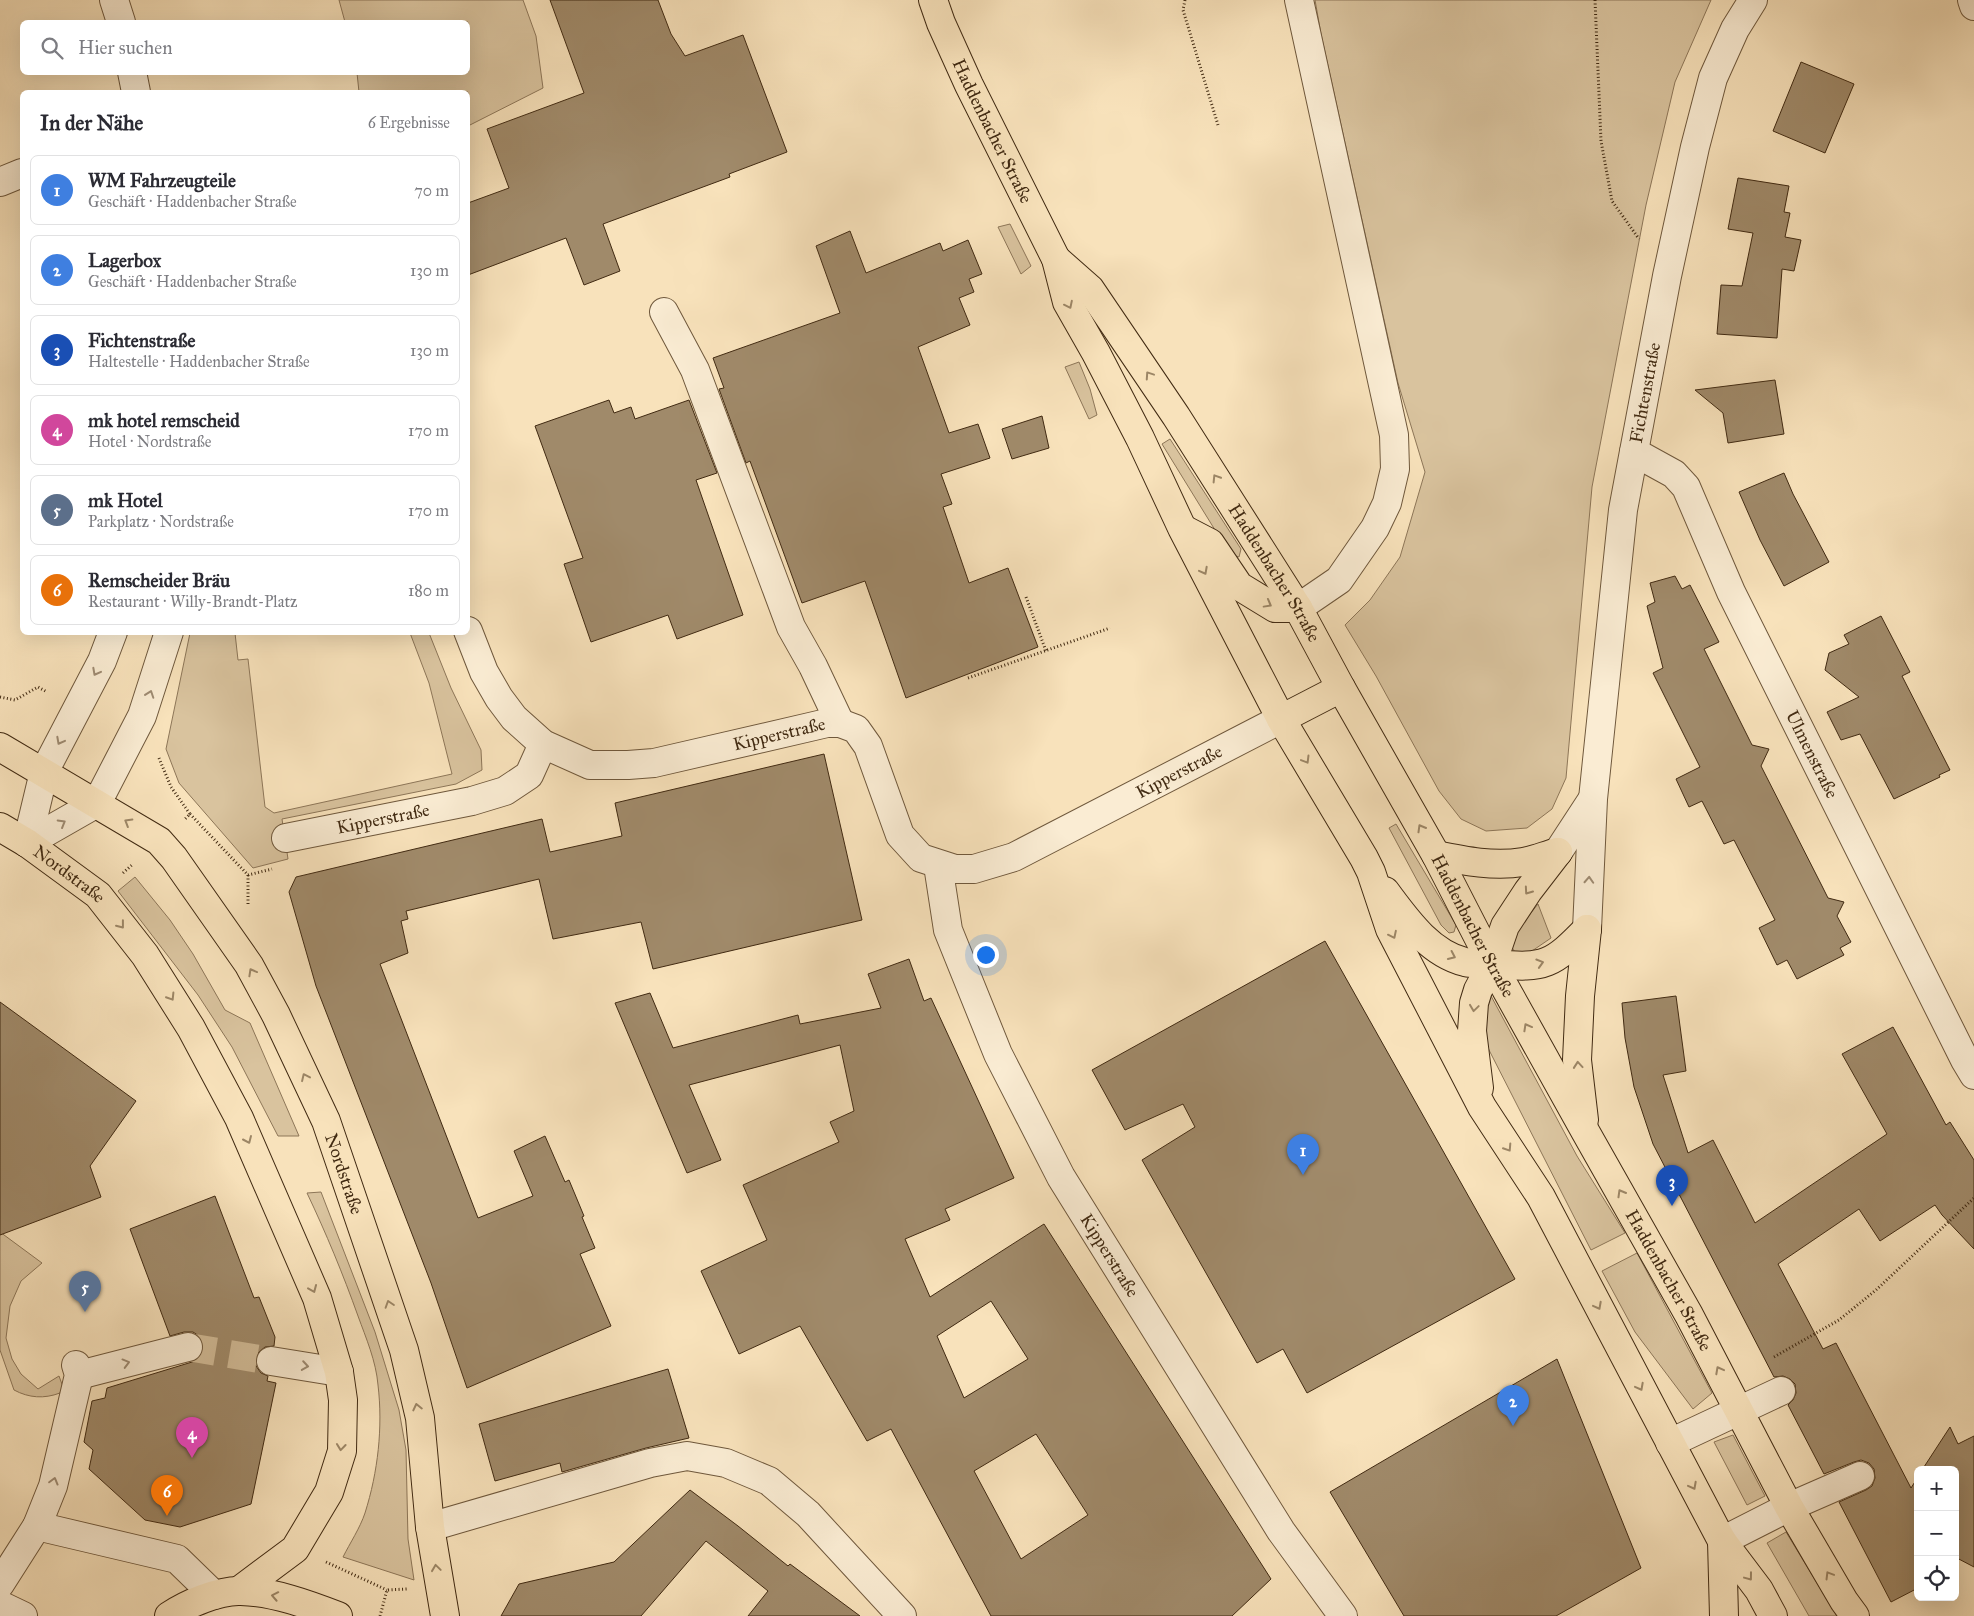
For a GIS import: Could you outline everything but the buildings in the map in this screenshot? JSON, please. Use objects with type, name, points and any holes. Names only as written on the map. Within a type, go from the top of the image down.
[{"type":"main road","name":"Haddenbacher Straße","points":[[933,0],[941,23],[969,85],[1056,259],[1067,302],[1140,438],[1182,528],[1281,719],[1353,838],[1371,872],[1390,929],[1482,1107],[1541,1197],[1722,1541],[1759,1590],[1773,1616]]},
{"type":"main road","name":"Haddenbacher Straße","points":[[1056,259],[1090,289],[1176,416],[1298,608],[1436,855],[1492,964],[1637,1221],[1726,1384],[1789,1507],[1855,1616]]},
{"type":"main road","points":[[1182,528],[1210,543],[1238,586],[1275,608],[1298,608]]},
{"type":"main road","points":[[1281,719],[1341,688]]},
{"type":"main road","points":[[0,747],[44,772]]},
{"type":"main road","name":"Nordstraße","points":[[44,772],[159,841],[174,858],[249,965],[276,1015],[326,1121],[404,1350],[420,1418],[430,1527],[444,1616]]},
{"type":"main road","points":[[0,826],[27,843]]},
{"type":"main road","name":"Nordstraße","points":[[27,843],[98,895],[145,956],[190,1028],[239,1118],[290,1234],[317,1298],[339,1372],[343,1400],[342,1451],[329,1492],[296,1549],[227,1593]]},
{"type":"main road","points":[[1436,855],[1469,862],[1500,864],[1522,862],[1558,852]]},
{"type":"main road","points":[[1482,1107],[1474,1050],[1472,1016],[1478,990],[1492,964],[1505,926],[1528,891],[1558,852]]},
{"type":"main road","points":[[1371,872],[1408,922],[1429,943],[1449,956],[1465,962],[1522,967],[1539,965],[1554,959],[1587,929]]},
{"type":"main road","points":[[1585,1131],[1577,1060],[1580,996],[1587,929]]},
{"type":"main road","points":[[1722,1541],[1724,1616]]},
{"type":"main road","points":[[169,1616],[182,1607],[227,1593],[276,1596],[313,1606],[338,1616]]},
{"type":"street","points":[[114,0],[120,20]]},
{"type":"street","points":[[1298,608],[1339,580],[1375,528],[1387,503],[1395,469],[1394,435],[1299,0]]},
{"type":"street","name":"Fichtenstraße","points":[[1587,929],[1593,799],[1622,510],[1667,276],[1695,147],[1713,78],[1735,29],[1753,0]]},
{"type":"street","points":[[1972,0],[1974,6]]},
{"type":"street","points":[[133,75],[136,90]]},
{"type":"street","points":[[0,182],[20,174]]},
{"type":"street","points":[[664,312],[695,370],[791,627],[813,666],[840,723]]},
{"type":"street","name":"Ulmenstraße","points":[[1634,452],[1674,474],[1686,488],[1731,592],[1974,1075]]},
{"type":"street","name":"Nordstraße","points":[[27,843],[44,772],[102,661],[112,635]]},
{"type":"street","points":[[97,803],[142,716],[168,635]]},
{"type":"street","name":"Kipperstraße","points":[[470,635],[484,672],[499,698],[514,718],[543,744],[590,765],[654,763],[827,723],[840,723],[856,729],[868,746],[900,835],[921,858],[955,869],[974,869],[1014,857],[1281,719]]},
{"type":"street","name":"Kipperstraße","points":[[286,838],[472,800],[504,791],[530,775],[543,744]]},
{"type":"street","name":"Fichtenstraße","points":[[1558,852],[1593,799]]},
{"type":"street","name":"Nordstraße","points":[[27,843],[97,803]]},
{"type":"street","name":"Kipperstraße","points":[[938,865],[948,930],[998,1054],[1061,1177],[1281,1531],[1343,1616]]},
{"type":"street","points":[[0,1584],[36,1526],[53,1486],[78,1370],[188,1347]]},
{"type":"street","points":[[271,1361],[339,1372]]},
{"type":"street","points":[[1670,1443],[1780,1391]]},
{"type":"street","points":[[430,1527],[650,1463],[687,1456],[726,1462],[769,1481],[808,1514],[902,1616]]},
{"type":"street","points":[[1722,1541],[1789,1507],[1860,1476]]},
{"type":"street","points":[[36,1526],[177,1559],[227,1593]]},
{"type":"street","points":[[0,1605],[23,1616]]},
{"type":"path","points":[[1185,0],[1184,10],[1218,125]]},
{"type":"path","points":[[1595,0],[1601,141],[1612,201],[1667,276]]},
{"type":"path","points":[[1026,597],[1046,651]]},
{"type":"path","points":[[968,678],[1110,628]]},
{"type":"path","points":[[190,814],[248,875],[292,864],[286,838]]},
{"type":"path","points":[[1726,1384],[1839,1320],[1876,1290],[1974,1198]]},
{"type":"path","points":[[296,1549],[387,1590],[439,1588]]},
{"type":"path","points":[[380,1616],[387,1590]]},
{"type":"shaded area","points":[[339,0],[523,0],[536,36],[543,88],[470,125],[470,90],[359,90],[357,75],[470,75],[470,20],[344,20]]},
{"type":"shaded area","points":[[1315,0],[1711,0],[1675,82],[1646,205],[1592,487],[1566,778],[1552,809],[1527,828],[1486,831],[1461,819],[1439,791],[1376,676],[1345,625],[1370,600],[1400,557],[1425,472],[1398,383]]},
{"type":"shaded area","points":[[1010,224],[1031,266],[1021,274],[998,227]]},
{"type":"shaded area","points":[[1079,362],[1090,389],[1097,415],[1089,419],[1065,367]]},
{"type":"shaded area","points":[[1170,439],[1241,549],[1239,557],[1232,555],[1162,444]]},
{"type":"shaded area","points":[[190,635],[235,635],[238,660],[248,659],[265,807],[274,813],[452,774],[429,683],[411,635],[430,635],[451,688],[481,750],[482,770],[456,784],[282,819],[288,859],[253,868],[179,783],[166,749]]},
{"type":"shaded area","points":[[1396,824],[1456,925],[1454,932],[1449,933],[1441,925],[1389,828]]},
{"type":"shaded area","points":[[135,877],[170,920],[193,954],[225,1010],[250,1023],[299,1136],[278,1136],[232,1047],[198,995],[118,891]]},
{"type":"shaded area","points":[[1538,904],[1551,938],[1532,951],[1516,954],[1510,944],[1511,938]]},
{"type":"shaded area","points":[[1490,994],[1577,1156],[1625,1233],[1591,1250],[1489,1050],[1486,1041],[1485,996]]},
{"type":"shaded area","points":[[321,1192],[375,1332],[399,1410],[406,1450],[408,1539],[414,1580],[343,1557],[363,1519],[373,1482],[380,1433],[380,1417],[377,1376],[367,1341],[340,1269],[307,1193]]},
{"type":"shaded area","points":[[0,1232],[42,1263],[21,1281],[10,1306],[6,1338],[12,1359],[21,1374],[38,1389],[59,1376],[63,1387],[60,1393],[37,1397],[25,1395],[14,1390],[0,1350]]},
{"type":"shaded area","points":[[1637,1253],[1712,1393],[1693,1409],[1635,1332],[1602,1271]]},
{"type":"shaded area","points":[[1733,1435],[1765,1496],[1747,1505],[1714,1442]]},
{"type":"shaded area","points":[[1786,1532],[1837,1616],[1809,1616],[1767,1543]]},
{"type":"tunnel","points":[[188,1347],[271,1361]]},
{"type":"place","name":"WM Fahrzeugteile","points":[[1303,1175]]},
{"type":"place","name":"Fichtenstraße","points":[[1672,1206]]},
{"type":"place","name":"mk Hotel","points":[[85,1312]]},
{"type":"place","name":"Lagerbox","points":[[1513,1426]]},
{"type":"place","name":"mk hotel remscheid","points":[[192,1458]]},
{"type":"place","name":"Remscheider Bräu","points":[[167,1516]]}]
